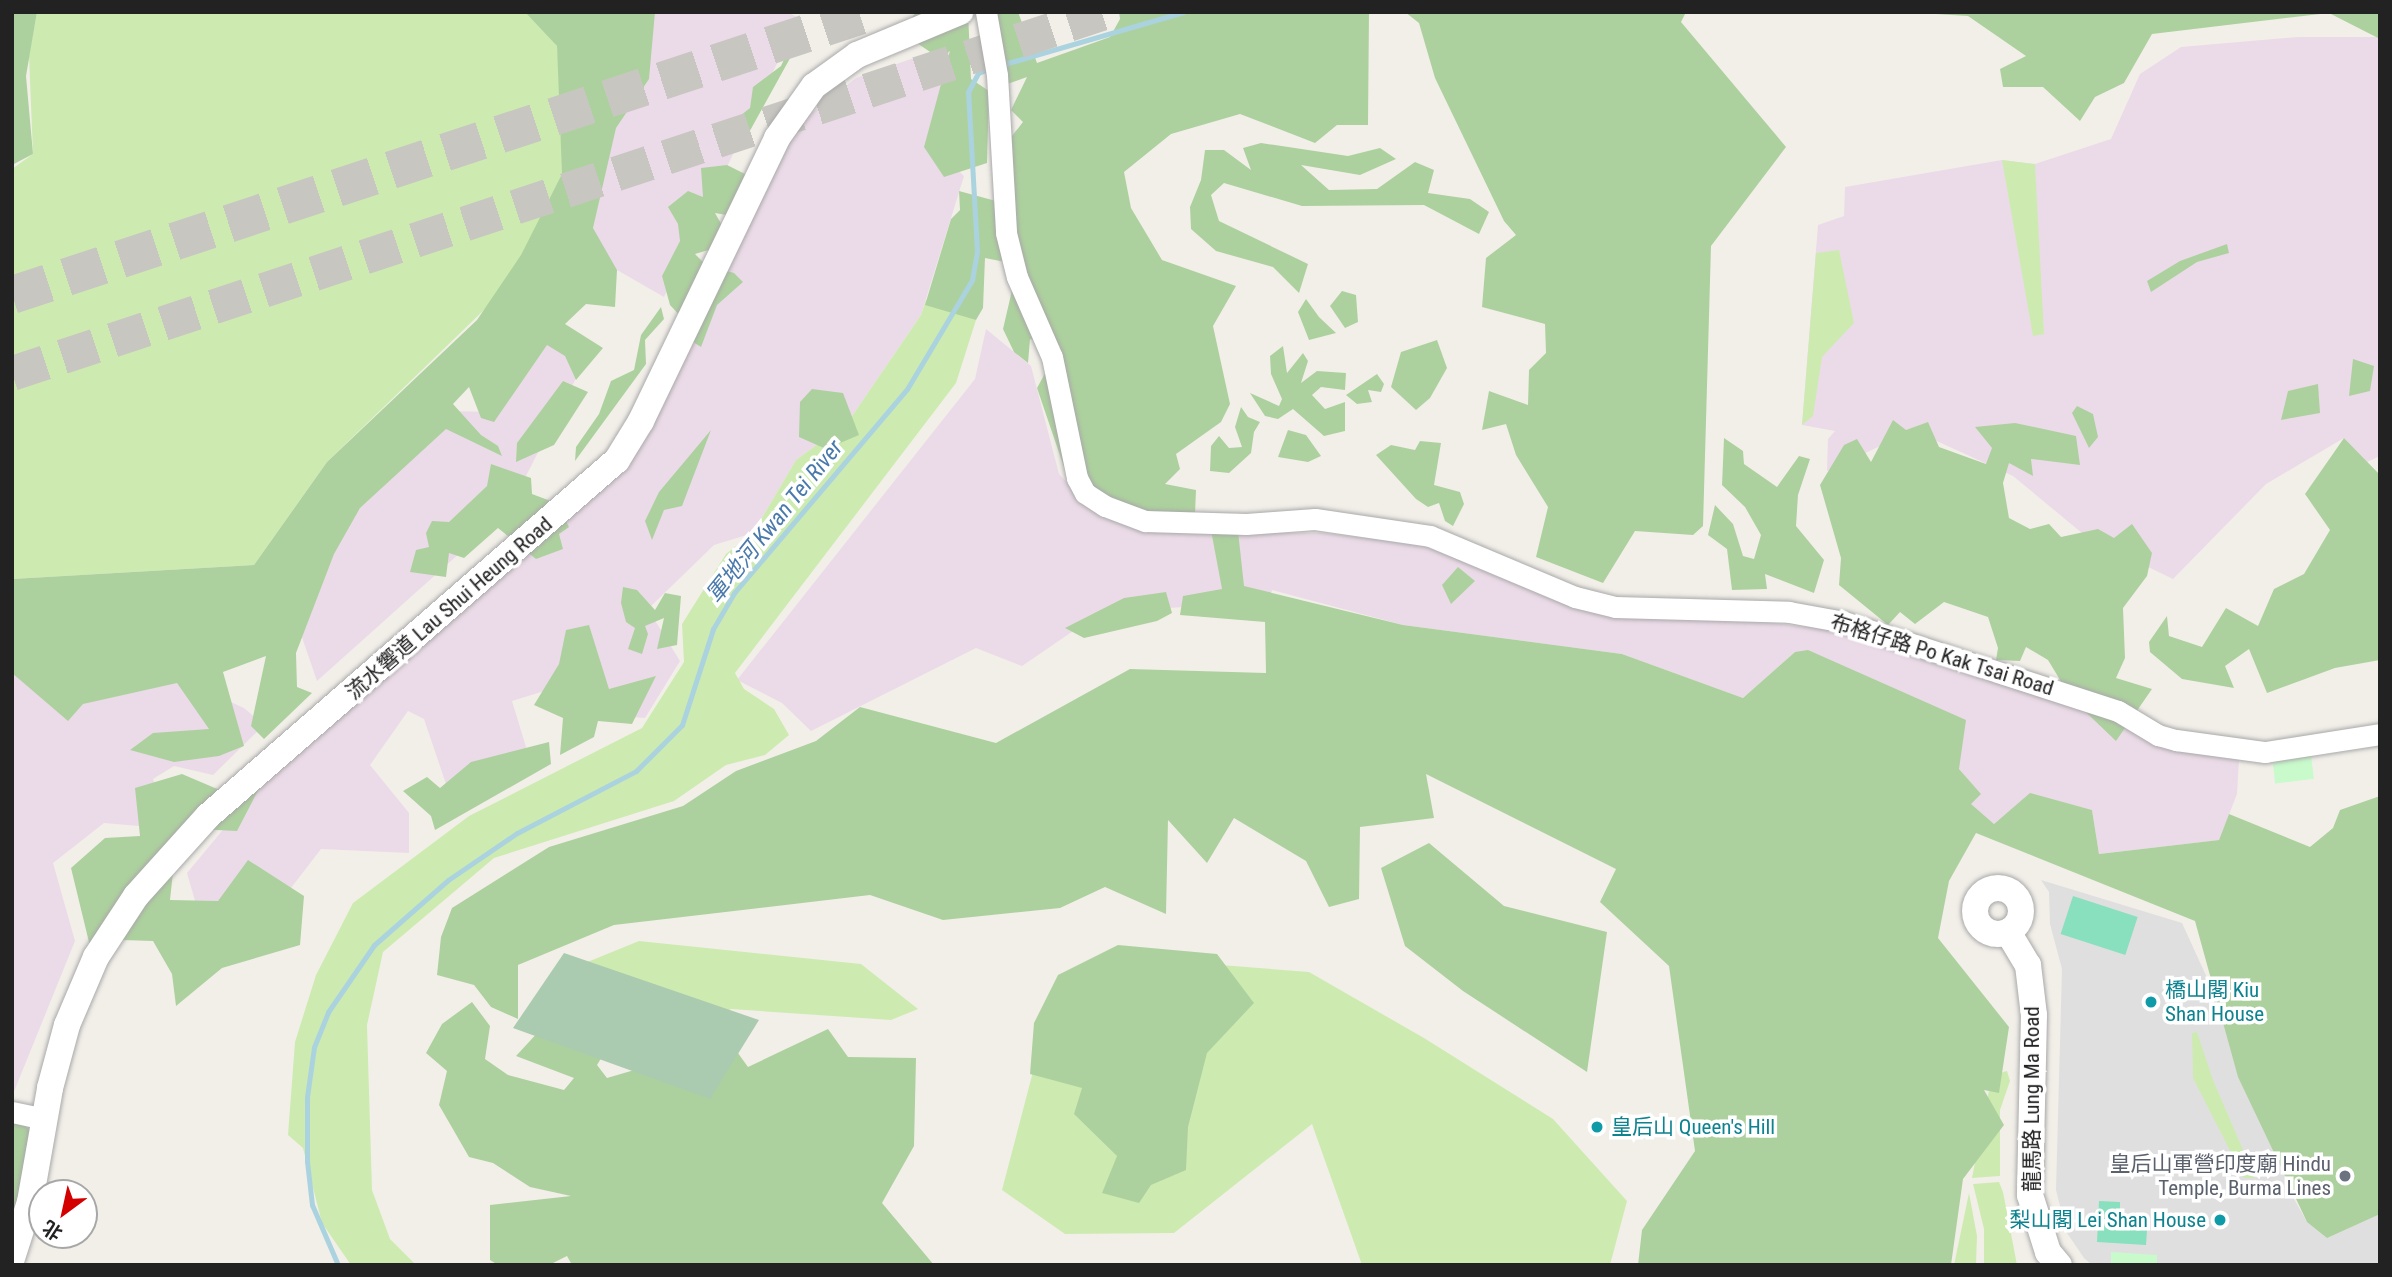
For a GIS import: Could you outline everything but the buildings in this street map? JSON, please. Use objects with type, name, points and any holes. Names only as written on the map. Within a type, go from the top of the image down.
[{"type":"street","name":"流水響道 Lau Shui Heung Road","points":[[12,1258],[30,1202],[61,1042],[80,989],[115,926],[154,873],[208,816],[617,460],[641,422],[777,138],[814,86],[857,55],[960,12]]},
{"type":"street","name":"布格仔路 Po Kak Tsai Road","points":[[986,12],[996,69],[1006,233],[1017,276],[1052,358],[1077,478],[1085,493],[1105,506],[1145,521],[1246,524],[1315,519],[1430,536],[1575,597],[1615,607],[1789,612],[1844,621],[2118,711],[2158,735],[2176,740],[2265,752],[2380,734]]},
{"type":"street","name":"龍馬路 Lung Ma Road","points":[[2008,932],[2028,965],[2035,1015],[2030,1195],[2048,1251],[2059,1265]]},
{"type":"street","points":[[12,1112],[44,1119]]},
{"type":"shaded area","points":[[643,12],[787,12],[799,18],[664,297],[617,270],[581,237]]},
{"type":"shaded area","points":[[2298,37],[2380,37],[2380,456],[2367,462],[2344,438],[2266,484],[2173,579],[2088,538],[2013,476],[1928,437],[1878,447],[1827,471],[1828,439],[1835,431],[1802,425],[1818,225],[1844,216],[1845,187],[2002,160],[2035,164],[2111,139],[2140,74],[2181,47]]},
{"type":"shaded area","points":[[966,40],[938,152],[964,176],[921,315],[848,422],[796,460],[753,533],[714,545],[648,609],[680,661],[645,718],[607,715],[570,683],[512,701],[533,770],[446,784],[424,719],[408,711],[370,765],[409,813],[409,853],[321,849],[264,923],[202,925],[187,873],[255,791],[635,450],[783,136],[856,78]]},
{"type":"shaded area","points":[[546,329],[589,353],[509,509],[317,681],[295,617],[336,523],[446,411],[496,412]]},
{"type":"shaded area","points":[[986,329],[1031,366],[1059,474],[1087,504],[1157,532],[1322,533],[1417,544],[1619,615],[1716,616],[1831,630],[2239,760],[2237,794],[2219,840],[2099,854],[2092,810],[2030,794],[1994,824],[1970,804],[1980,794],[1959,769],[1795,652],[1743,698],[1622,654],[1403,625],[1272,590],[1269,602],[1101,612],[1022,666],[976,648],[811,731],[782,703],[737,680],[975,379]]},
{"type":"shaded area","points":[[12,602],[244,708],[264,725],[213,775],[174,766],[153,779],[160,797],[151,827],[104,823],[53,863],[75,941],[13,1094]]},
{"type":"shaded area","points":[[2041,880],[2182,923],[2257,1087],[2293,1197],[2307,1222],[2380,1212],[2380,1265],[2092,1265],[2084,1258],[2067,1233],[2056,1190],[2062,969],[2050,924],[2049,892]]},
{"type":"green space","points":[[12,12],[37,12],[26,76],[33,154],[12,165]]},
{"type":"green space","points":[[37,12],[533,12],[557,46],[571,193],[546,250],[327,462],[254,565],[12,579],[12,169],[33,154],[29,56]]},
{"type":"green space","points":[[525,12],[655,12],[649,79],[616,128],[593,228],[617,270],[615,307],[586,304],[565,324],[603,348],[576,380],[565,356],[547,345],[494,422],[481,418],[469,387],[453,404],[481,435],[498,446],[502,456],[446,429],[360,508],[334,554],[296,653],[297,687],[312,693],[264,739],[251,726],[266,656],[223,672],[244,746],[219,756],[174,762],[130,750],[153,733],[209,729],[177,683],[83,704],[68,721],[12,673],[12,579],[254,565],[327,462],[477,320],[521,255],[562,174],[557,46]]},
{"type":"green space","points":[[916,12],[968,12],[971,79],[989,91],[987,163],[944,177],[924,147],[950,51],[939,58],[914,41],[906,26]]},
{"type":"green space","points":[[993,12],[1018,12],[1037,63],[1110,37],[1120,19],[1119,12],[1369,12],[1368,125],[1337,125],[1315,143],[1240,114],[1171,134],[1124,172],[1131,208],[1162,260],[1236,286],[1213,326],[1230,404],[1221,422],[1176,454],[1180,469],[1165,484],[1196,490],[1195,514],[1152,529],[1066,473],[1037,388],[1060,346],[1030,339],[1028,363],[1014,352],[1003,329],[1013,286],[1005,262],[985,258],[983,308],[976,320],[925,305],[951,219],[960,210],[959,191],[996,201],[1001,150],[1023,122],[1011,110],[1027,77],[999,87]]},
{"type":"green space","points":[[1405,12],[1686,12],[1681,22],[1786,147],[1711,246],[1703,526],[1693,535],[1635,531],[1603,583],[1536,557],[1548,507],[1516,455],[1506,424],[1482,430],[1489,391],[1528,405],[1529,370],[1546,353],[1545,324],[1482,307],[1486,258],[1516,235],[1504,221],[1435,78],[1419,23]]},
{"type":"green space","points":[[1903,12],[2380,12],[2380,39],[2329,13],[2152,34],[2124,83],[2095,97],[2080,121],[2043,87],[2003,87],[2000,69],[2026,56],[1968,16]]},
{"type":"green space","points":[[799,42],[741,147],[733,143],[740,116],[750,108],[753,87],[781,66],[788,51]]},
{"type":"green space","points":[[1261,143],[1348,156],[1380,148],[1396,159],[1360,175],[1301,165],[1329,190],[1377,189],[1415,162],[1434,170],[1428,193],[1470,199],[1489,212],[1479,234],[1424,205],[1302,206],[1224,183],[1211,195],[1219,221],[1308,264],[1299,293],[1273,267],[1216,251],[1191,229],[1190,207],[1201,180],[1205,150],[1224,150],[1251,170],[1243,148]]},
{"type":"green space","points":[[2002,160],[2035,164],[2044,334],[2033,336]]},
{"type":"green space","points":[[727,165],[749,176],[732,216],[715,213],[723,227],[712,249],[695,254],[706,265],[734,273],[743,282],[717,305],[701,347],[679,333],[684,320],[670,305],[662,276],[680,241],[678,224],[668,207],[688,191],[703,197],[701,168]]},
{"type":"green space","points":[[2227,244],[2229,253],[2197,262],[2151,292],[2147,281],[2180,261]]},
{"type":"green space","points":[[1839,250],[1854,323],[1822,357],[1813,416],[1802,425],[1816,253]]},
{"type":"green space","points":[[1342,291],[1356,295],[1358,322],[1345,328],[1330,306]]},
{"type":"green space","points":[[1306,299],[1319,317],[1336,333],[1309,340],[1298,312]]},
{"type":"green space","points":[[926,300],[976,320],[956,383],[735,673],[744,689],[774,709],[789,735],[765,755],[726,765],[674,801],[494,858],[383,952],[367,1025],[372,1190],[390,1239],[416,1265],[351,1265],[322,1223],[303,1148],[288,1135],[295,1042],[316,975],[353,903],[469,816],[642,728],[684,662],[682,624],[726,554],[753,533],[796,460],[848,422],[921,315]]},
{"type":"green space","points":[[661,307],[664,319],[645,340],[646,364],[575,461],[576,447],[599,414],[611,381],[634,370],[641,335]]},
{"type":"green space","points":[[1437,340],[1447,368],[1430,398],[1416,410],[1391,387],[1401,352]]},
{"type":"green space","points":[[1283,346],[1287,373],[1303,353],[1308,361],[1301,383],[1317,371],[1346,373],[1345,390],[1321,387],[1312,395],[1325,409],[1345,402],[1345,431],[1324,436],[1293,409],[1278,419],[1265,416],[1250,393],[1279,406],[1282,399],[1271,374],[1270,356]]},
{"type":"green space","points":[[2353,359],[2374,366],[2370,391],[2349,396]]},
{"type":"green space","points":[[1377,374],[1384,384],[1381,392],[1368,390],[1372,402],[1357,404],[1346,395]]},
{"type":"green space","points":[[563,381],[588,392],[554,445],[516,462],[517,443]]},
{"type":"green space","points":[[2318,384],[2320,413],[2281,420],[2288,391]]},
{"type":"green space","points":[[812,389],[843,393],[859,435],[826,449],[799,437],[800,402]]},
{"type":"green space","points":[[2077,406],[2093,414],[2098,437],[2089,448],[2072,413]]},
{"type":"green space","points":[[1241,407],[1248,417],[1260,422],[1254,432],[1251,453],[1229,473],[1210,471],[1211,446],[1219,436],[1229,448],[1242,447],[1235,427]]},
{"type":"green space","points":[[1893,420],[1906,430],[1928,422],[1939,447],[1986,464],[1992,448],[1975,427],[2015,423],[2076,436],[2080,465],[2031,459],[2033,476],[2009,463],[2003,483],[2009,518],[2030,529],[2049,524],[2061,537],[2098,529],[2114,538],[2132,524],[2152,553],[2147,576],[2123,608],[2125,658],[2116,678],[2152,689],[2116,741],[2071,698],[2048,660],[2026,647],[2020,661],[1996,660],[1998,648],[1988,617],[1944,602],[1915,624],[1900,612],[1888,625],[1839,585],[1841,558],[1820,485],[1844,445],[1857,439],[1871,462]]},
{"type":"green space","points":[[711,430],[682,506],[664,510],[652,540],[645,521],[659,492]]},
{"type":"green space","points":[[1288,430],[1306,435],[1321,456],[1308,462],[1278,457]]},
{"type":"green space","points":[[1724,438],[1743,451],[1744,464],[1777,487],[1799,456],[1810,459],[1798,495],[1796,526],[1824,560],[1814,593],[1765,574],[1767,589],[1732,590],[1727,549],[1708,535],[1715,505],[1733,524],[1743,556],[1754,559],[1761,535],[1745,507],[1722,485]]},
{"type":"green space","points":[[2344,438],[2380,475],[2380,660],[2335,668],[2267,693],[2249,649],[2225,666],[2234,688],[2182,679],[2150,652],[2149,642],[2167,616],[2169,636],[2202,647],[2226,608],[2258,626],[2274,589],[2304,574],[2330,530],[2305,494]]},
{"type":"green space","points":[[1420,441],[1441,443],[1434,485],[1460,492],[1464,504],[1453,526],[1445,521],[1439,503],[1428,507],[1416,499],[1376,455],[1391,445],[1415,450]]},
{"type":"green space","points":[[491,464],[531,478],[532,494],[556,503],[569,527],[559,534],[563,549],[536,559],[498,528],[464,558],[449,553],[446,577],[410,572],[416,550],[429,547],[426,533],[432,521],[449,522],[487,486]]},
{"type":"green space","points":[[1210,525],[1238,531],[1244,586],[1403,625],[1622,654],[1743,698],[1795,652],[1808,650],[1966,720],[1959,769],[1981,794],[1971,804],[1994,824],[2030,793],[2092,810],[2099,854],[2219,840],[2229,814],[2310,847],[2333,828],[2340,810],[2380,796],[2380,1214],[2327,1238],[2307,1222],[2238,1077],[2195,921],[1976,833],[1949,881],[1938,938],[2009,1027],[1999,1093],[1984,1090],[2004,1125],[1963,1179],[1951,1265],[1638,1265],[1642,1230],[1695,1151],[1669,966],[1600,902],[1616,869],[1426,774],[1434,818],[1360,827],[1359,899],[1329,907],[1306,861],[1234,818],[1207,863],[1168,820],[1166,914],[1105,887],[1060,908],[943,920],[870,895],[614,925],[518,965],[518,1019],[491,1007],[474,985],[437,975],[441,937],[452,908],[549,847],[683,806],[736,771],[816,741],[860,707],[996,743],[1130,669],[1266,673],[1265,622],[1180,615],[1183,596],[1222,589]]},
{"type":"green space","points":[[1458,567],[1475,581],[1451,604],[1442,585]]},
{"type":"green space","points":[[623,587],[637,590],[655,610],[665,593],[681,596],[677,645],[657,649],[664,618],[645,626],[648,634],[642,654],[628,649],[635,628],[626,622],[621,603]]},
{"type":"green space","points":[[1166,592],[1172,613],[1157,621],[1084,638],[1065,628],[1124,598]]},
{"type":"green space","points":[[589,625],[609,689],[656,676],[632,724],[598,721],[594,737],[560,755],[563,718],[534,705],[559,664],[566,630]]},
{"type":"green space","points":[[549,742],[551,764],[435,830],[431,816],[403,791],[427,777],[440,788],[471,762]]},
{"type":"green space","points":[[2311,755],[2314,779],[2275,784],[2272,760]]},
{"type":"green space","points":[[276,756],[237,831],[196,829],[174,863],[170,900],[218,901],[248,860],[304,896],[300,945],[222,968],[176,1006],[172,974],[153,941],[122,940],[95,967],[71,868],[105,838],[140,836],[135,788],[182,774],[229,794]]},
{"type":"green space","points":[[1429,843],[1504,906],[1607,932],[1587,1072],[1463,991],[1405,946],[1381,868]]},
{"type":"green space","points":[[2073,896],[2138,917],[2125,955],[2061,934]]},
{"type":"green space","points":[[639,941],[861,964],[918,1009],[891,1020],[731,1009],[674,1036],[585,963]]},
{"type":"green space","points":[[1118,945],[1217,954],[1254,1003],[1207,1053],[1188,1127],[1186,1170],[1151,1185],[1139,1203],[1102,1193],[1117,1156],[1074,1114],[1082,1088],[1030,1074],[1034,1023],[1058,975]]},
{"type":"green space","points":[[564,953],[759,1020],[710,1099],[513,1028]]},
{"type":"green space","points":[[1105,956],[1309,972],[1424,1038],[1553,1119],[1627,1201],[1610,1265],[1362,1265],[1312,1124],[1174,1233],[1065,1234],[1002,1190],[1051,1003]]},
{"type":"green space","points":[[472,1002],[490,1026],[485,1059],[508,1075],[564,1090],[574,1078],[516,1056],[553,1016],[616,1034],[597,1065],[607,1078],[730,1042],[748,1067],[828,1029],[848,1057],[916,1058],[914,1146],[882,1203],[934,1265],[572,1265],[567,1256],[549,1265],[498,1265],[490,1260],[490,1205],[571,1196],[530,1187],[493,1163],[469,1157],[439,1105],[447,1071],[426,1053],[442,1024]]},
{"type":"green space","points":[[2197,1032],[2213,1080],[2255,1178],[2244,1178],[2193,1078],[2192,1033]]},
{"type":"green space","points":[[2007,1071],[2010,1081],[2000,1110],[2000,1176],[1972,1178],[1992,1075]]},
{"type":"green space","points":[[12,1117],[32,1131],[12,1248]]},
{"type":"green space","points":[[1999,1182],[2017,1265],[1984,1265],[1984,1229],[1973,1184]]},
{"type":"green space","points":[[1969,1193],[1977,1236],[1976,1265],[1954,1265]]},
{"type":"green space","points":[[2099,1201],[2120,1202],[2120,1215],[2148,1216],[2146,1245],[2097,1242]]},
{"type":"green space","points":[[2111,1252],[2157,1255],[2157,1265],[2111,1265]]},
{"type":"waterway","name":"軍地河 Kwan Tei River","points":[[1001,65],[1183,12]]},
{"type":"waterway","name":"軍地河 Kwan Tei River","points":[[338,1265],[312,1205],[307,1161],[307,1097],[314,1047],[328,1012],[374,945],[448,880],[517,833],[636,771],[682,725],[713,629],[734,593],[907,389],[972,280],[977,251],[968,92],[978,73],[991,68]]},
{"type":"tunnel","points":[[12,295],[871,12]]},
{"type":"tunnel","points":[[12,373],[1105,12]]},
{"type":"place","name":"橋山閣 Kiu Shan House","points":[[2151,1002]]},
{"type":"place","name":"皇后山 Queen's Hill","points":[[1597,1127]]},
{"type":"place","name":"皇后山軍營印度廟 Hindu Temple, Burma Lines","points":[[2345,1176]]},
{"type":"place","name":"梨山閣 Lei Shan House","points":[[2220,1220]]}]
